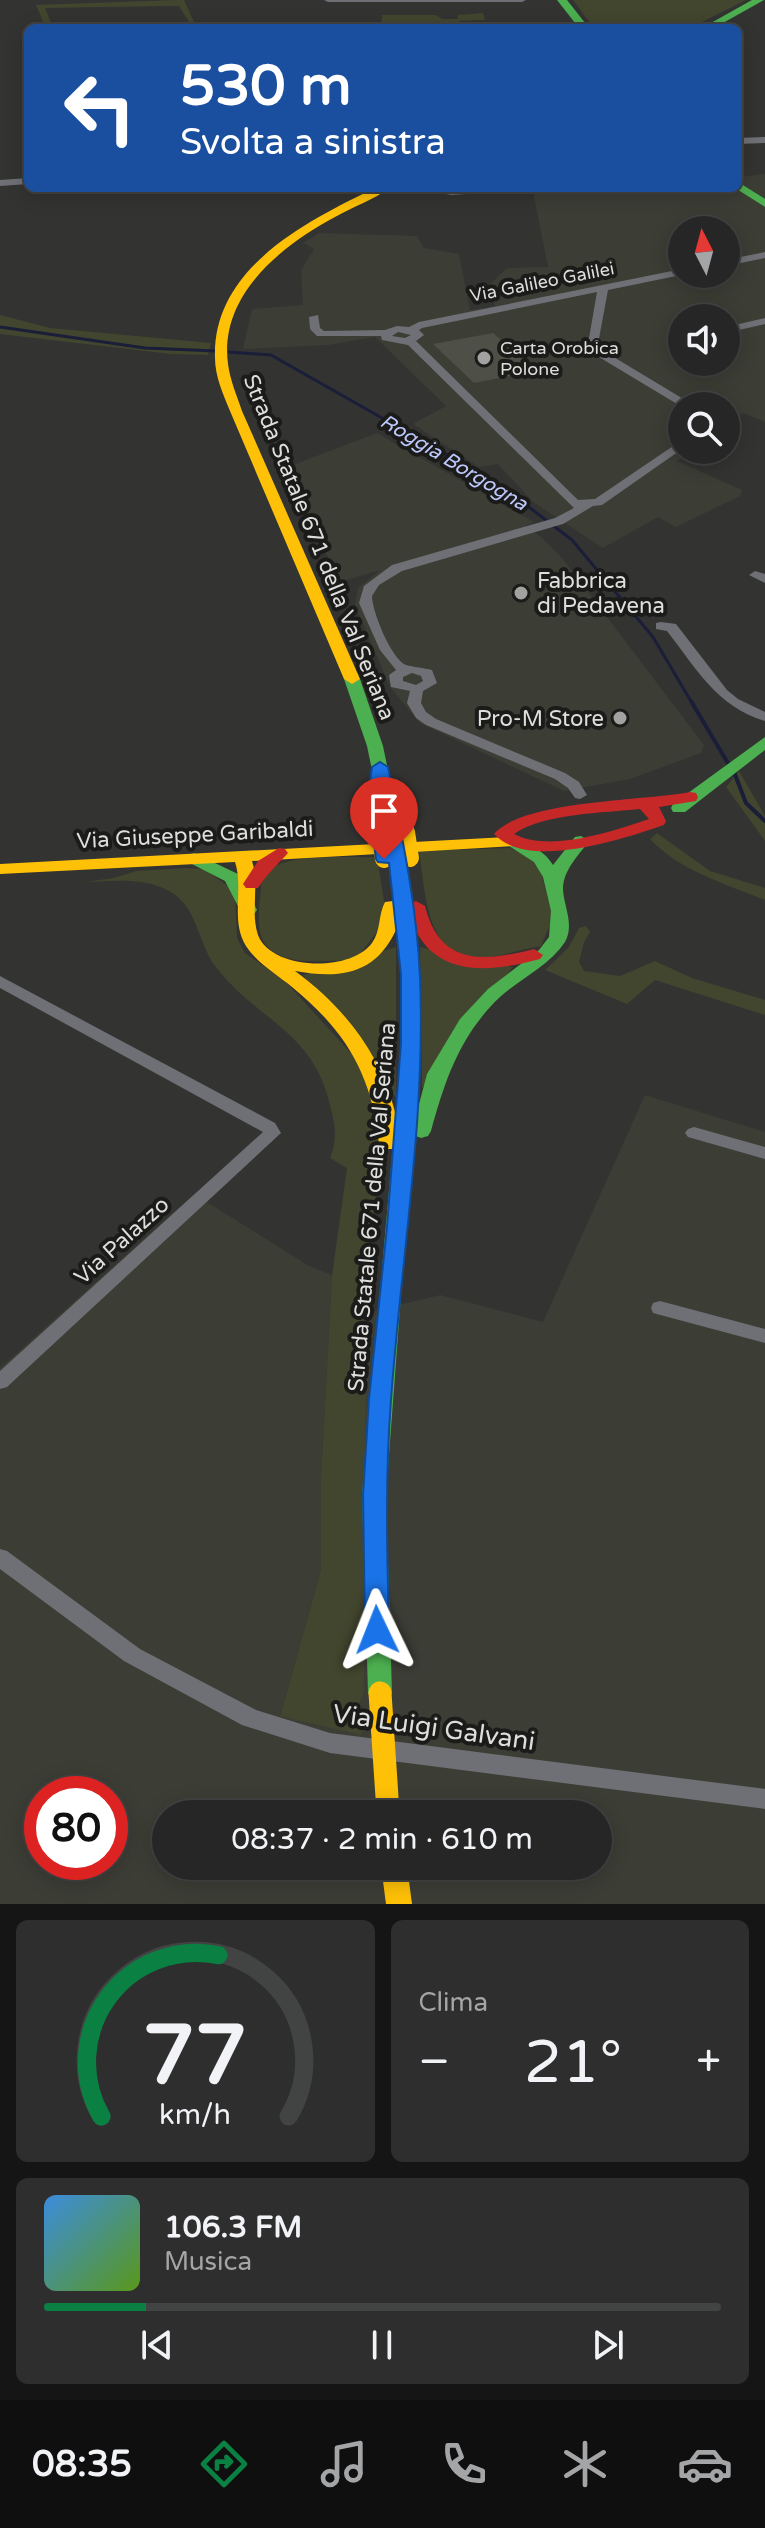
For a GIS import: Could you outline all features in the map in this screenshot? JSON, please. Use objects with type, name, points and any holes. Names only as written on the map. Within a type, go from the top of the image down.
[{"type":"main road","points":[[714,24],[759,0]]},
{"type":"main road","points":[[742,188],[765,204]]},
{"type":"main road","name":"Strada Statale 671 della Val Seriana","points":[[376,192],[306,228],[264,261],[238,294],[221,344],[222,367],[236,411],[352,680],[380,767],[395,846],[411,975],[411,1043],[398,1227],[387,1318],[374,1495],[380,1693],[388,1800]]},
{"type":"main road","name":"Via Giuseppe Garibaldi","points":[[509,840],[571,815],[616,807],[652,814],[688,802],[690,797],[765,742]]},
{"type":"main road","name":"Via Giuseppe Garibaldi","points":[[0,869],[395,846],[425,849],[509,840],[581,841],[643,828],[652,814]]},
{"type":"main road","points":[[387,1318],[425,1104],[447,1050],[494,993],[542,959],[560,935],[555,886],[542,859],[509,840]]},
{"type":"main road","points":[[555,886],[565,855],[581,841]]},
{"type":"main road","points":[[395,846],[419,929],[444,954],[476,963],[512,963],[550,948]]},
{"type":"main road","points":[[265,956],[286,966],[308,970],[335,969],[361,963],[381,952],[389,939],[393,920],[395,846]]},
{"type":"main road","points":[[252,884],[264,865],[279,853]]},
{"type":"main road","points":[[241,855],[250,867],[251,938],[265,956],[332,1011],[356,1038],[383,1090],[389,1138],[387,1318]]},
{"type":"main road","points":[[232,878],[241,855]]},
{"type":"main road","points":[[194,858],[232,878],[249,912]]},
{"type":"main road","points":[[396,1880],[399,1904]]},
{"type":"street","points":[[328,0],[522,0]]},
{"type":"street","points":[[742,141],[765,140]]},
{"type":"street","points":[[0,183],[24,181]]},
{"type":"street","points":[[740,260],[765,255]]},
{"type":"street","name":"Via Galileo Galilei","points":[[411,336],[419,325],[668,275]]},
{"type":"street","points":[[603,288],[593,344],[598,352],[668,394]]},
{"type":"street","points":[[314,317],[315,329],[321,334],[387,333],[390,341],[411,336],[575,504],[588,505]]},
{"type":"street","points":[[740,327],[765,321]]},
{"type":"street","points":[[616,807],[600,805],[580,795],[574,785],[560,776],[421,715],[414,703],[417,689],[396,684],[394,678],[405,670],[394,662],[363,607],[366,592],[379,577],[397,568],[559,521],[598,502],[668,454]]},
{"type":"street","points":[[661,626],[671,627],[722,693],[733,702],[764,716]]},
{"type":"street","points":[[571,815],[580,795]]},
{"type":"street","name":"Via Palazzo","points":[[0,981],[269,1127],[272,1133],[0,1382]]},
{"type":"street","points":[[694,1133],[765,1153]]},
{"type":"street","points":[[660,1308],[765,1336]]},
{"type":"street","name":"Via Luigi Galvani","points":[[0,1557],[132,1655],[250,1718],[330,1743],[765,1799]]},
{"type":"shaded area","points":[[765,174],[765,422],[743,413],[740,415],[740,392],[668,392],[668,464],[684,464],[742,490],[740,496],[676,527],[658,517],[603,548],[533,502],[498,464],[479,467],[413,424],[446,406],[375,337],[328,345],[243,349],[252,309],[303,305],[301,270],[314,249],[303,243],[319,233],[417,236],[424,248],[459,254],[470,310],[495,306],[490,284],[507,268],[548,267],[533,192],[742,192],[742,177]]},
{"type":"shaded area","points":[[377,433],[534,522],[525,526],[563,559],[704,745],[701,753],[630,779],[564,791],[420,723],[390,687],[355,605],[358,588],[380,570],[340,582],[285,468]]},
{"type":"shaded area","points":[[645,1095],[765,1132],[765,1904],[0,1904],[0,1368],[194,1194],[309,1266],[332,1275],[321,1478],[321,1570],[280,1715],[361,1734],[358,1706],[364,1693],[357,1561],[366,1350],[362,1314],[440,1295],[543,1322]]},
{"type":"green space","points":[[184,0],[194,22],[201,24],[186,24],[189,22],[179,6],[45,8],[51,24],[44,24],[36,5]]},
{"type":"green space","points":[[573,0],[746,0],[698,24],[591,24]]},
{"type":"green space","points":[[483,13],[485,20],[459,21],[459,24],[381,24],[382,15],[436,15],[442,19],[458,19],[458,15]]},
{"type":"green space","points":[[0,315],[50,328],[211,343],[208,355],[171,354],[0,334]]},
{"type":"green space","points":[[739,771],[765,816],[765,841],[726,787]]},
{"type":"green space","points":[[657,833],[710,871],[765,888],[765,900],[704,876],[675,860],[650,839]]},
{"type":"green space","points":[[510,848],[538,861],[553,918],[541,946],[482,958],[458,954],[446,945],[430,917],[419,851]]},
{"type":"green space","points":[[377,857],[387,919],[356,959],[315,961],[287,958],[274,953],[265,944],[259,925],[262,874],[272,867],[300,859]]},
{"type":"green space","points":[[204,869],[235,891],[237,938],[245,953],[286,982],[359,1062],[380,1130],[380,1159],[362,1314],[366,1350],[364,1693],[358,1706],[362,1735],[280,1716],[321,1570],[321,1478],[332,1276],[347,1168],[330,1158],[335,1138],[334,1126],[322,1080],[311,1059],[297,1043],[216,967],[192,916],[179,898],[160,887],[139,882],[85,882],[136,871]]},
{"type":"green space","points":[[586,926],[590,932],[579,962],[584,971],[620,976],[655,961],[692,978],[765,1000],[765,1015],[655,980],[627,1004],[545,970],[569,947],[579,928]]},
{"type":"green space","points":[[396,947],[396,1098],[303,975]]},
{"type":"green space","points":[[420,947],[513,967],[422,1088]]},
{"type":"building","name":"Carta Orobica Polone","points":[[493,333],[536,371],[474,383],[433,344]]},
{"type":"waterway","name":"Roggia Borgogna","points":[[0,327],[145,348],[216,351]]},
{"type":"waterway","name":"Roggia Borgogna","points":[[229,352],[271,355],[500,485],[572,540],[653,637],[692,703]]},
{"type":"waterway","name":"Roggia Borgogna","points":[[691,701],[729,765]]},
{"type":"waterway","name":"Roggia Borgogna","points":[[734,772],[746,803],[765,821]]},
{"type":"traffic: fast","points":[[562,0],[581,24]]},
{"type":"traffic: fast","points":[[714,24],[759,0]]},
{"type":"traffic: fast","points":[[742,188],[765,204]]},
{"type":"traffic: fast","points":[[352,679],[375,746],[393,833]]},
{"type":"traffic: fast","points":[[679,808],[765,742]]},
{"type":"traffic: fast","points":[[555,886],[563,861],[581,841]]},
{"type":"traffic: fast","points":[[421,1131],[437,1074],[467,1023],[494,993],[545,954],[558,938],[560,911],[552,877],[541,859],[518,846]]},
{"type":"traffic: fast","points":[[194,858],[232,878],[248,910]]},
{"type":"traffic: fast","points":[[380,1693],[374,1495],[411,1043],[411,988]]},
{"type":"traffic: slow","points":[[352,679],[236,411],[223,374],[221,352],[226,321],[238,293],[255,270],[302,231],[376,192]]},
{"type":"traffic: slow","points":[[406,832],[410,858]]},
{"type":"traffic: slow","points":[[381,834],[384,859]]},
{"type":"traffic: slow","points":[[0,869],[507,842]]},
{"type":"traffic: slow","points":[[241,855],[247,877],[247,923],[254,944],[269,961],[319,1001],[351,1036],[363,1054],[381,1095],[389,1144]]},
{"type":"traffic: slow","points":[[397,858],[411,988]]},
{"type":"traffic: slow","points":[[275,960],[315,969],[352,965],[367,958],[379,946],[388,929],[391,906]]},
{"type":"traffic: slow","points":[[380,1693],[387,1797]]},
{"type":"traffic: slow","points":[[396,1880],[399,1904]]},
{"type":"traffic: jam","points":[[647,807],[656,813],[658,821],[578,843],[535,845],[517,842],[502,834],[515,825],[561,813],[690,797]]},
{"type":"traffic: jam","points":[[252,884],[264,865],[279,853]]},
{"type":"traffic: jam","points":[[416,906],[421,927],[430,942],[443,953],[459,960],[496,963],[534,955]]},
{"type":"place","name":"Carta Orobica Polone","points":[[484,358]]},
{"type":"place","name":"Fabbrica di Pedavena","points":[[521,593]]},
{"type":"place","name":"Pro-M Store","points":[[620,718]]},
{"type":"route","points":[[377,1630],[374,1495],[411,1043],[411,975],[397,858],[380,767],[377,794],[384,859]]}]
